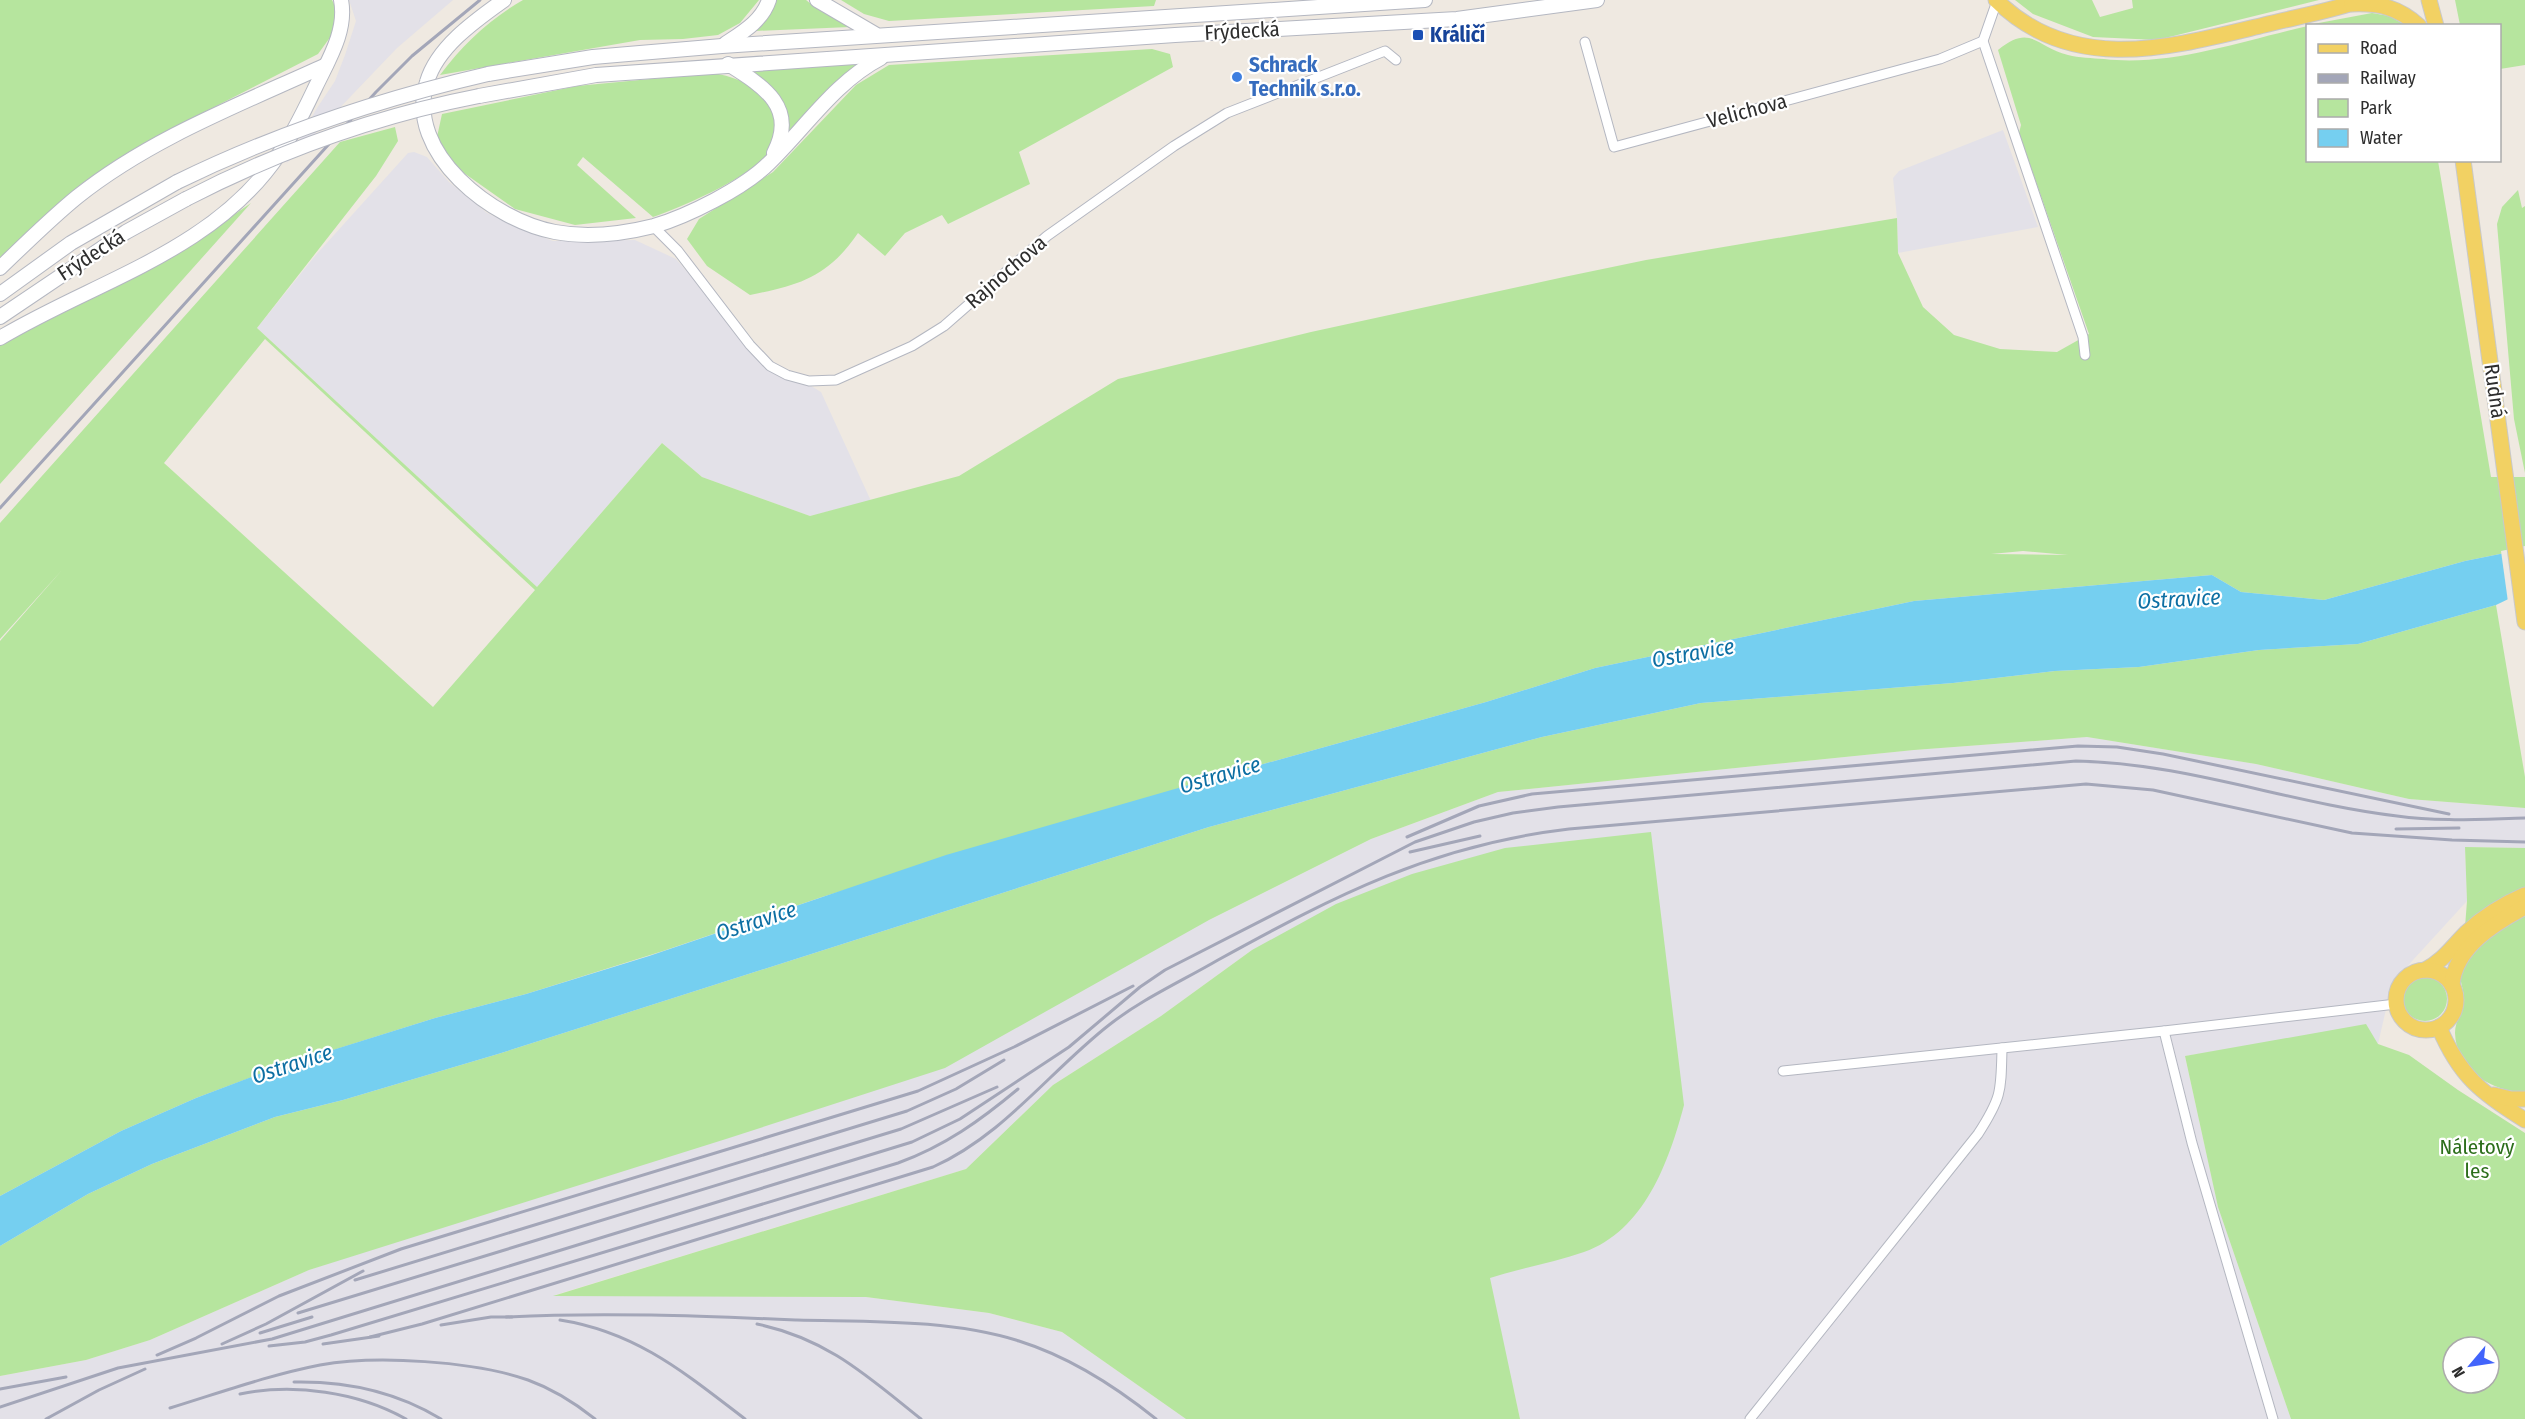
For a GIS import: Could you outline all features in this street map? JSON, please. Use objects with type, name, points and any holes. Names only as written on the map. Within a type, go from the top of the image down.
[{"type":"main road","points":[[0,338],[196,236],[242,198],[275,160],[291,136],[326,65],[340,28],[343,15],[341,0]]},
{"type":"main road","points":[[504,0],[451,45],[437,62],[427,81],[424,98],[426,121],[441,157],[460,181],[488,204],[542,229],[591,235],[653,226],[720,196],[767,166],[839,87],[885,55]]},
{"type":"main road","points":[[722,46],[755,21],[763,13],[769,0]]},
{"type":"main road","points":[[816,0],[874,34]]},
{"type":"main road","name":"Frýdecká","points":[[0,294],[71,243],[177,182],[241,151],[304,126],[407,93],[488,74],[593,57],[722,46],[874,34],[1425,0]]},
{"type":"main road","name":"Frýdecká","points":[[0,317],[126,232],[186,199],[254,166],[312,142],[410,111],[479,96],[596,75],[728,64],[1457,19],[1597,0]]},
{"type":"main road","points":[[1996,0],[2018,18],[2056,38],[2091,48],[2123,50],[2180,44],[2357,2],[2388,6],[2405,14],[2417,24]]},
{"type":"main road","points":[[2429,0],[2435,24]]},
{"type":"main road","points":[[728,64],[761,87],[772,97],[779,109],[782,134],[767,166]]},
{"type":"main road","points":[[0,268],[78,197],[136,158],[208,118],[326,65]]},
{"type":"main road","name":"Rudná","points":[[2463,162],[2525,622]]},
{"type":"main road","points":[[2425,970],[2437,964],[2468,931],[2497,909],[2525,895]]},
{"type":"main road","points":[[2452,985],[2457,962],[2475,941],[2525,907]]},
{"type":"main road","points":[[2416,971],[2440,973],[2452,985],[2456,996],[2455,1009],[2448,1020],[2439,1027],[2424,1030],[2409,1025],[2399,1013],[2396,1004],[2398,990],[2405,979],[2416,971]]},
{"type":"main road","points":[[2439,1027],[2456,1063],[2465,1075],[2525,1120]]},
{"type":"main road","points":[[2483,1090],[2511,1099],[2525,1099]]},
{"type":"street","points":[[1996,0],[1983,41],[2083,337],[2085,355]]},
{"type":"street","name":"Velichova","points":[[1585,42],[1614,147],[1940,59],[1983,41]]},
{"type":"street","name":"Rajnochova","points":[[653,226],[678,251],[750,345],[770,366],[796,378],[830,382],[850,376],[912,346],[944,326],[1047,236],[1174,146],[1227,113],[1385,51],[1396,60]]},
{"type":"street","points":[[1784,1071],[2396,1004]]},
{"type":"street","points":[[2164,1031],[2192,1143],[2273,1419]]},
{"type":"street","points":[[1750,1419],[1978,1134],[2000,1095],[2002,1048]]},
{"type":"shaded area","points":[[349,0],[453,0],[397,48],[286,164],[335,81],[345,55],[356,21]]},
{"type":"shaded area","points":[[2003,130],[2038,227],[1898,253],[1893,178],[1899,171]]},
{"type":"shaded area","points":[[414,152],[427,157],[449,182],[487,213],[519,228],[553,241],[635,240],[676,259],[760,355],[821,392],[871,501],[810,516],[702,477],[662,443],[537,587],[257,328],[315,256],[408,153]]},
{"type":"shaded area","points":[[2087,737],[2256,764],[2409,799],[2525,808],[2525,848],[2465,847],[2467,901],[2392,983],[2378,1044],[2280,1041],[2185,1056],[2218,1207],[2291,1419],[1520,1419],[1514,1391],[1252,950],[1161,1016],[1053,1085],[966,1169],[555,1295],[866,1297],[989,1313],[1062,1332],[1186,1419],[0,1419],[0,1376],[86,1360],[150,1340],[309,1270],[397,1240],[1209,920],[1371,839],[1498,792],[1914,750]]},
{"type":"green space","points":[[0,0],[332,0],[335,6],[334,32],[318,54],[175,127],[81,184],[0,260]]},
{"type":"green space","points":[[523,0],[759,0],[740,23],[718,35],[640,40],[440,75],[478,33],[499,15]]},
{"type":"green space","points":[[774,0],[806,0],[850,27],[755,31],[771,12]]},
{"type":"green space","points":[[841,0],[1156,0],[1154,6],[889,21],[864,14]]},
{"type":"green space","points":[[2015,0],[2092,0],[2100,17],[2133,8],[2132,0],[2319,0],[2157,40],[2093,37],[2033,14]]},
{"type":"green space","points":[[2455,0],[2525,0],[2525,65],[2501,69],[2501,24],[2460,24]]},
{"type":"green space","points":[[2372,13],[2389,16],[2403,24],[2313,24]]},
{"type":"green space","points":[[2306,26],[2306,162],[2438,162],[2491,477],[2525,477],[2525,549],[2465,561],[2324,600],[2241,592],[2212,575],[1914,601],[1595,668],[1486,702],[1213,778],[822,897],[663,951],[526,994],[435,1018],[276,1068],[196,1098],[121,1131],[0,1196],[0,641],[62,570],[0,639],[0,523],[340,142],[395,127],[398,141],[376,176],[257,328],[537,587],[662,443],[702,477],[810,516],[959,476],[1118,379],[1311,332],[1646,260],[1897,218],[1898,253],[1923,307],[1954,335],[2000,349],[2057,352],[2089,334],[2019,133],[2021,125],[1998,50],[2018,38],[2026,38],[2077,57],[2155,59],[2207,51]],"holes":[[[265,339],[535,590],[433,707],[164,463]],[[2023,551],[2068,555],[1991,554]]]},
{"type":"green space","points":[[1152,49],[1170,54],[1173,67],[1019,152],[1030,184],[948,224],[942,215],[905,233],[885,256],[858,233],[836,260],[812,277],[798,283],[750,295],[707,266],[687,239],[699,219],[773,172],[856,85],[889,65]]},
{"type":"green space","points":[[857,64],[822,97],[787,140],[788,116],[778,97],[751,71]]},
{"type":"green space","points":[[713,73],[754,88],[767,100],[776,125],[774,144],[767,155],[745,173],[697,199],[653,217],[583,157],[577,165],[636,218],[575,225],[515,209],[454,166],[437,137],[442,114],[577,86]]},
{"type":"green space","points":[[2518,190],[2522,208],[2525,206],[2525,473],[2514,419],[2497,224],[2502,207]]},
{"type":"green space","points":[[251,203],[0,484],[0,345],[186,248]]},
{"type":"green space","points":[[2496,605],[2525,777],[2525,808],[2409,799],[2256,764],[2087,737],[1914,750],[1498,792],[1371,839],[1209,920],[945,1068],[309,1270],[150,1340],[86,1360],[0,1376],[0,1246],[88,1194],[152,1164],[275,1117],[343,1100],[498,1054],[1209,827],[1542,737],[1701,703],[1953,683],[2055,671],[2139,667],[2259,650],[2358,644]]},
{"type":"green space","points":[[1651,832],[1684,1105],[1662,1171],[1638,1211],[1623,1228],[1605,1242],[1584,1252],[1490,1278],[1520,1419],[1186,1419],[1062,1332],[989,1313],[866,1297],[553,1296],[966,1169],[1053,1085],[1161,1016],[1252,950],[1336,904],[1412,874],[1505,848]]},
{"type":"green space","points":[[2465,847],[2525,848],[2525,889],[2465,927],[2467,901]]},
{"type":"green space","points":[[2525,912],[2525,1092],[2500,1088],[2478,1076],[2462,1058],[2455,1033],[2464,1002],[2460,977],[2461,967],[2470,954],[2485,940]]},
{"type":"green space","points":[[2425,977],[2440,984],[2447,999],[2440,1014],[2425,1021],[2410,1014],[2403,999],[2410,984]]},
{"type":"green space","name":"Náletový les","points":[[2366,1024],[2378,1044],[2409,1055],[2525,1133],[2525,1419],[2291,1419],[2218,1207],[2185,1056]]},
{"type":"water","name":"Ostravice","points":[[2525,549],[2525,591],[2496,605],[2358,644],[2259,650],[2139,667],[2055,671],[1953,683],[1701,703],[1542,737],[1209,827],[498,1054],[343,1100],[275,1117],[152,1164],[88,1194],[0,1246],[0,1196],[121,1131],[196,1098],[275,1068],[435,1018],[526,994],[649,956],[946,855],[1486,702],[1595,668],[1914,601],[2212,575],[2241,592],[2324,600],[2465,561]]},
{"type":"pier","points":[[2525,546],[2525,595],[2508,602],[2501,551]]},
{"type":"railway","points":[[0,508],[376,92],[412,56],[480,0]]},
{"type":"railway","points":[[1407,837],[1479,806],[1532,794],[2078,746],[2117,747],[2163,754],[2449,814]]},
{"type":"railway","points":[[0,1407],[118,1368],[272,1339],[912,1142],[960,1119],[1069,1047],[1140,987],[1165,970],[1415,842],[1474,822],[1513,813],[1558,807],[2076,761],[2117,763],[2157,769],[2397,816],[2445,820],[2525,818]]},
{"type":"railway","points":[[370,1337],[422,1324],[933,1167],[982,1138],[1025,1102],[1087,1043],[1148,999],[1261,936],[1345,894],[1429,860],[1473,847],[1569,829],[2086,784],[2153,790],[2352,833],[2525,842]]},
{"type":"railway","points":[[2396,829],[2459,828]]},
{"type":"railway","points":[[1410,852],[1480,836]]},
{"type":"railway","points":[[157,1355],[279,1296],[401,1249],[918,1091],[1014,1047],[1133,986]]},
{"type":"railway","points":[[355,1280],[907,1111],[956,1089],[1004,1060]]},
{"type":"railway","points":[[298,1313],[901,1129],[997,1087]]},
{"type":"railway","points":[[269,1346],[305,1342],[331,1335],[898,1163],[931,1149],[962,1131],[1018,1089]]},
{"type":"railway","points":[[222,1344],[266,1324],[363,1271]]},
{"type":"railway","points":[[506,1317],[688,1316],[909,1323],[965,1329],[1019,1341],[1056,1355],[1108,1384],[1156,1419]]},
{"type":"railway","points":[[260,1333],[312,1317]]},
{"type":"railway","points":[[441,1325],[491,1317],[512,1317]]},
{"type":"railway","points":[[560,1320],[613,1334],[637,1345],[681,1371],[745,1419]]},
{"type":"railway","points":[[757,1324],[805,1339],[826,1349],[864,1374],[921,1419]]},
{"type":"railway","points":[[323,1344],[379,1336]]},
{"type":"railway","points":[[170,1408],[301,1369],[343,1362],[396,1360],[453,1364],[506,1373],[546,1388],[580,1407],[595,1419]]},
{"type":"railway","points":[[46,1419],[99,1390],[145,1369]]},
{"type":"railway","points":[[0,1389],[66,1377]]},
{"type":"railway","points":[[294,1382],[333,1384],[370,1390],[407,1402],[441,1419]]},
{"type":"railway","points":[[240,1394],[282,1389],[325,1392],[367,1402],[406,1419]]},
{"type":"place","name":"Králičí","points":[[1418,35]]},
{"type":"place","name":"Schrack Technik s.r.o.","points":[[1237,77]]}]
